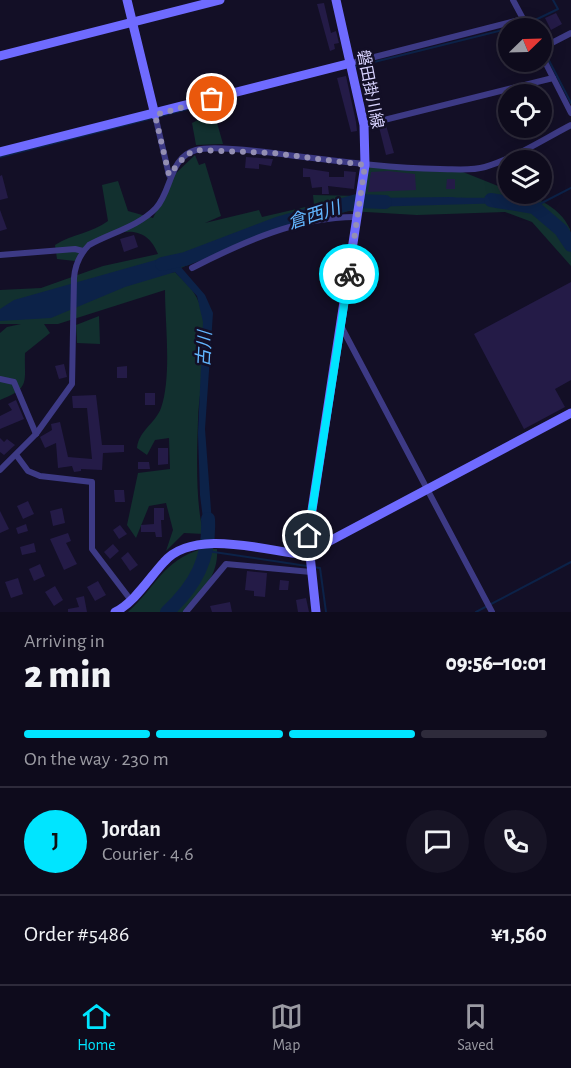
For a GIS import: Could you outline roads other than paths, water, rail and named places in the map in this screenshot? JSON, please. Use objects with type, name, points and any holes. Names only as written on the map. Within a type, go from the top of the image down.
[{"type":"street","points":[[127,0],[169,175]]},
{"type":"street","points":[[0,56],[220,0]]},
{"type":"street","name":"磐田掛川線","points":[[316,612],[308,536],[365,165],[364,125],[336,0]]},
{"type":"street","points":[[513,0],[522,18]]},
{"type":"street","points":[[0,152],[155,115],[498,25]]},
{"type":"street","points":[[552,43],[571,33]]},
{"type":"street","points":[[550,72],[571,113]]},
{"type":"street","points":[[364,125],[553,78]]},
{"type":"street","points":[[0,470],[17,456],[36,434],[72,384],[74,278],[75,266],[83,251],[89,245],[145,218],[158,206],[169,175],[186,155],[196,150],[273,153],[365,165],[458,170],[485,167],[571,125]]},
{"type":"street","points":[[192,268],[238,245],[269,234],[329,216],[358,217]]},
{"type":"street","points":[[0,255],[75,249],[83,251]]},
{"type":"street","points":[[340,324],[492,612]]},
{"type":"street","points":[[0,379],[14,382],[36,434]]},
{"type":"street","points":[[115,612],[166,559],[189,545],[216,543],[298,554],[309,552],[571,413]]},
{"type":"street","points":[[17,456],[28,471],[40,476],[92,482],[92,549],[130,599]]},
{"type":"street","points":[[186,612],[226,564],[311,572]]},
{"type":"water","points":[[367,198],[489,198],[498,200],[498,203],[367,207]]},
{"type":"water","points":[[178,257],[179,265],[205,295],[213,313],[205,429],[213,537],[205,535],[200,495],[198,433],[203,322],[197,296],[175,272],[125,287],[51,318],[0,321],[0,309],[14,300],[159,259]]},
{"type":"waterway","points":[[539,18],[558,9],[553,0]]},
{"type":"waterway","points":[[354,67],[498,31]]},
{"type":"waterway","points":[[552,66],[571,103]]},
{"type":"waterway","points":[[0,157],[192,108]]},
{"type":"waterway","points":[[534,207],[571,188]]},
{"type":"waterway","name":"倉西川","points":[[491,200],[534,207],[561,230],[571,245]]},
{"type":"waterway","name":"倉西川","points":[[162,264],[185,259],[277,224],[357,201],[385,202]]},
{"type":"waterway","name":"古川","points":[[167,612],[186,592],[204,559],[208,519]]},
{"type":"waterway","points":[[207,551],[307,566]]},
{"type":"waterway","points":[[476,612],[571,562]]},
{"type":"waterway","points":[[313,567],[320,568],[326,612]]}]
